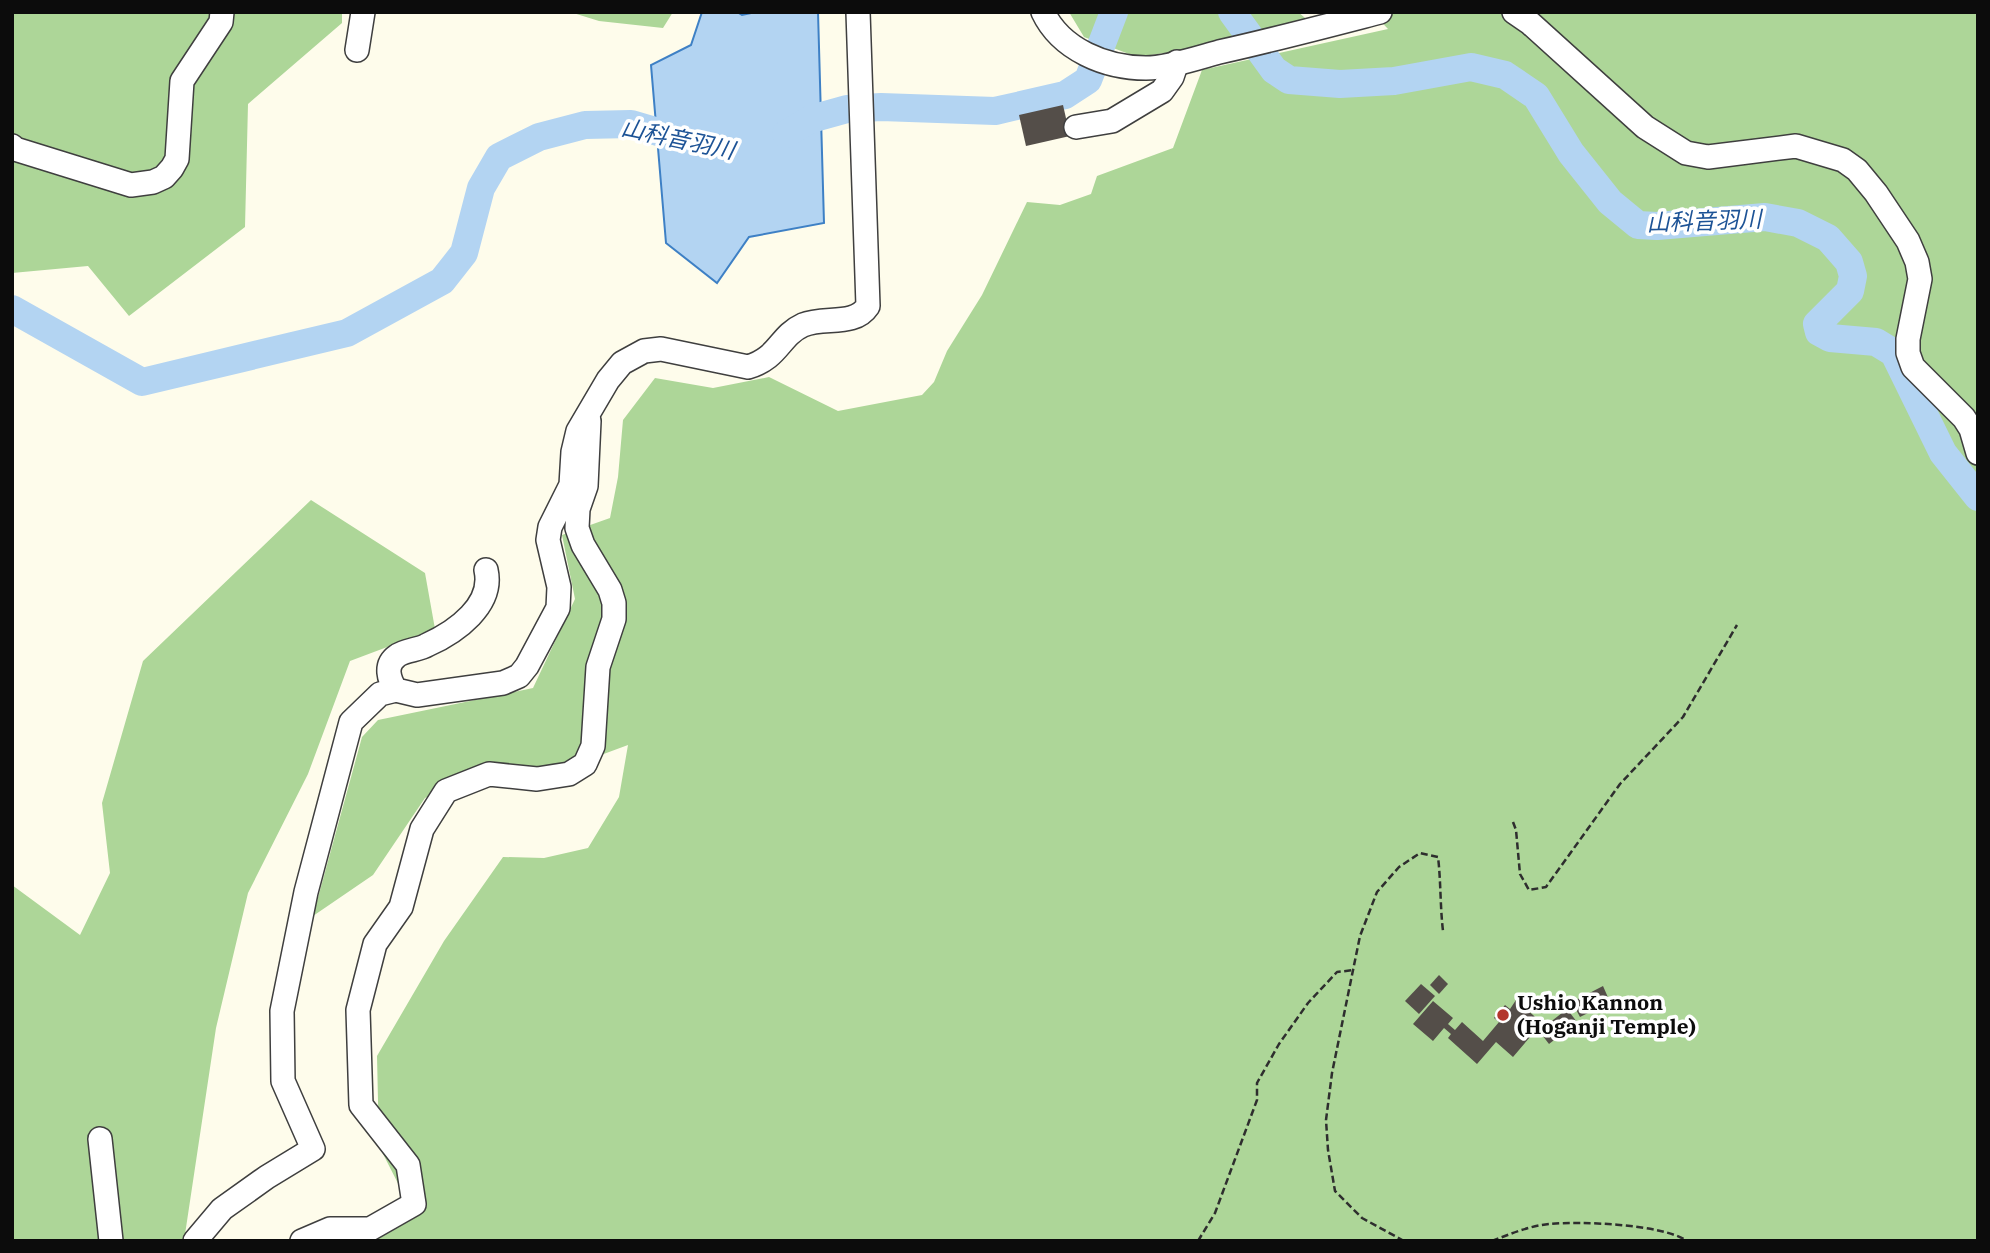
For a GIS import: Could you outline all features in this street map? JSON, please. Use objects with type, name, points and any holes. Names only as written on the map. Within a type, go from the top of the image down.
[{"type":"lane","points":[[12,146],[131,184],[142,185],[164,177],[177,159],[183,81],[221,22],[222,12]]},
{"type":"lane","points":[[357,50],[363,12]]},
{"type":"lane","points":[[195,1241],[222,1209],[313,1149],[283,1081],[282,1011],[306,892],[351,722],[380,694],[396,690],[417,695],[503,683],[519,676],[527,667],[558,608],[559,587],[550,555],[550,527],[571,485],[573,453],[578,431],[608,380],[622,363],[644,351],[661,349],[748,367],[772,356],[790,334],[806,324],[855,318],[868,306],[858,12]]},
{"type":"lane","points":[[1045,15],[1064,41],[1090,57],[1117,65],[1148,68],[1299,34],[1380,12]]},
{"type":"lane","points":[[1514,12],[1530,23],[1645,127],[1686,153],[1708,157],[1796,146],[1843,160],[1857,170],[1877,193],[1908,241],[1917,262],[1920,279],[1908,338],[1913,367],[1964,418],[1971,429],[1978,453]]},
{"type":"lane","points":[[1076,127],[1112,121],[1162,91],[1185,60]]},
{"type":"lane","points":[[302,1241],[330,1228],[370,1229],[414,1204],[408,1165],[361,1105],[358,1010],[375,944],[401,907],[422,829],[446,791],[489,774],[537,779],[569,774],[585,764],[593,746],[598,667],[614,619],[614,603],[610,590],[583,545],[577,528],[578,509],[586,486],[589,415]]},
{"type":"lane","points":[[396,690],[389,679],[389,667],[397,656],[429,645],[478,608],[489,581],[486,570]]},
{"type":"lane","points":[[100,1139],[111,1241]]},
{"type":"path","points":[[1513,822],[1520,874],[1529,890],[1546,887],[1620,785],[1683,716],[1737,625]]},
{"type":"path","points":[[1404,1241],[1362,1218],[1335,1191],[1326,1120],[1332,1073],[1360,936],[1377,892],[1399,867],[1420,853],[1438,856],[1443,931]]},
{"type":"path","points":[[1199,1241],[1215,1213],[1257,1100],[1257,1083],[1279,1044],[1308,1003],[1337,971],[1354,970]]},
{"type":"path","points":[[1492,1241],[1549,1224],[1591,1223],[1657,1229],[1687,1241]]},
{"type":"green space","points":[[12,12],[342,12],[342,23],[248,104],[245,227],[129,316],[88,266],[12,273]]},
{"type":"green space","points":[[570,12],[673,12],[663,28],[599,21]]},
{"type":"green space","points":[[1069,12],[1112,12],[1117,18],[1126,12],[1218,12],[1225,16],[1226,12],[1298,12],[1310,22],[1178,51],[1137,57],[1084,37]]},
{"type":"green space","points":[[1372,12],[1978,12],[1978,1241],[338,1241],[362,1224],[412,1211],[379,1146],[377,1056],[444,941],[503,857],[544,858],[588,848],[619,797],[628,745],[555,772],[480,769],[425,798],[373,875],[313,916],[362,737],[378,720],[533,688],[575,599],[562,535],[610,518],[618,477],[623,420],[655,378],[713,388],[769,377],[838,411],[922,395],[934,382],[947,351],[982,295],[1027,202],[1060,205],[1091,194],[1097,176],[1173,148],[1202,70],[1388,29]]},
{"type":"green space","points":[[311,500],[425,573],[435,629],[350,661],[308,774],[248,893],[216,1028],[184,1241],[12,1241],[12,885],[80,935],[110,873],[102,803],[143,661]]},
{"type":"water","points":[[702,12],[737,12],[742,15],[756,12],[818,12],[824,223],[749,237],[717,283],[666,243],[651,65],[691,45]]},
{"type":"building","points":[[1063,105],[1070,136],[1026,146],[1019,115]]},
{"type":"building","points":[[1439,975],[1448,984],[1439,994],[1430,985]]},
{"type":"building","points":[[1421,984],[1435,996],[1419,1014],[1405,1001]]},
{"type":"building","points":[[1603,986],[1610,1002],[1580,1017],[1572,1002]]},
{"type":"building","points":[[1516,1000],[1542,1023],[1513,1057],[1496,1042],[1477,1064],[1448,1038],[1451,1034],[1444,1028],[1433,1041],[1413,1024],[1433,1001],[1453,1018],[1448,1024],[1455,1030],[1462,1022],[1483,1041],[1499,1022],[1494,1018],[1505,1005],[1510,1009]]},
{"type":"building","points":[[1567,1009],[1577,1022],[1549,1044],[1539,1031]]},
{"type":"waterway","name":"山科音羽川","points":[[786,134],[811,119],[847,109],[881,107],[995,111],[1065,95],[1088,80],[1114,12]]},
{"type":"waterway","name":"山科音羽川","points":[[1232,12],[1274,70],[1289,80],[1340,84],[1394,81],[1471,67],[1505,75],[1536,96],[1571,153],[1610,202],[1638,225],[1657,226],[1765,217],[1798,223],[1828,238],[1849,262],[1853,276],[1850,291],[1817,324],[1819,332],[1830,338],[1876,342],[1894,353],[1943,453],[1978,497]]},
{"type":"waterway","name":"山科音羽川","points":[[12,309],[142,382],[347,333],[442,281],[464,253],[481,188],[499,157],[539,137],[585,125],[631,124],[692,142]]},
{"type":"place","name":"Ushio Kannon (Hoganji Temple)","points":[[1503,1015]]}]
